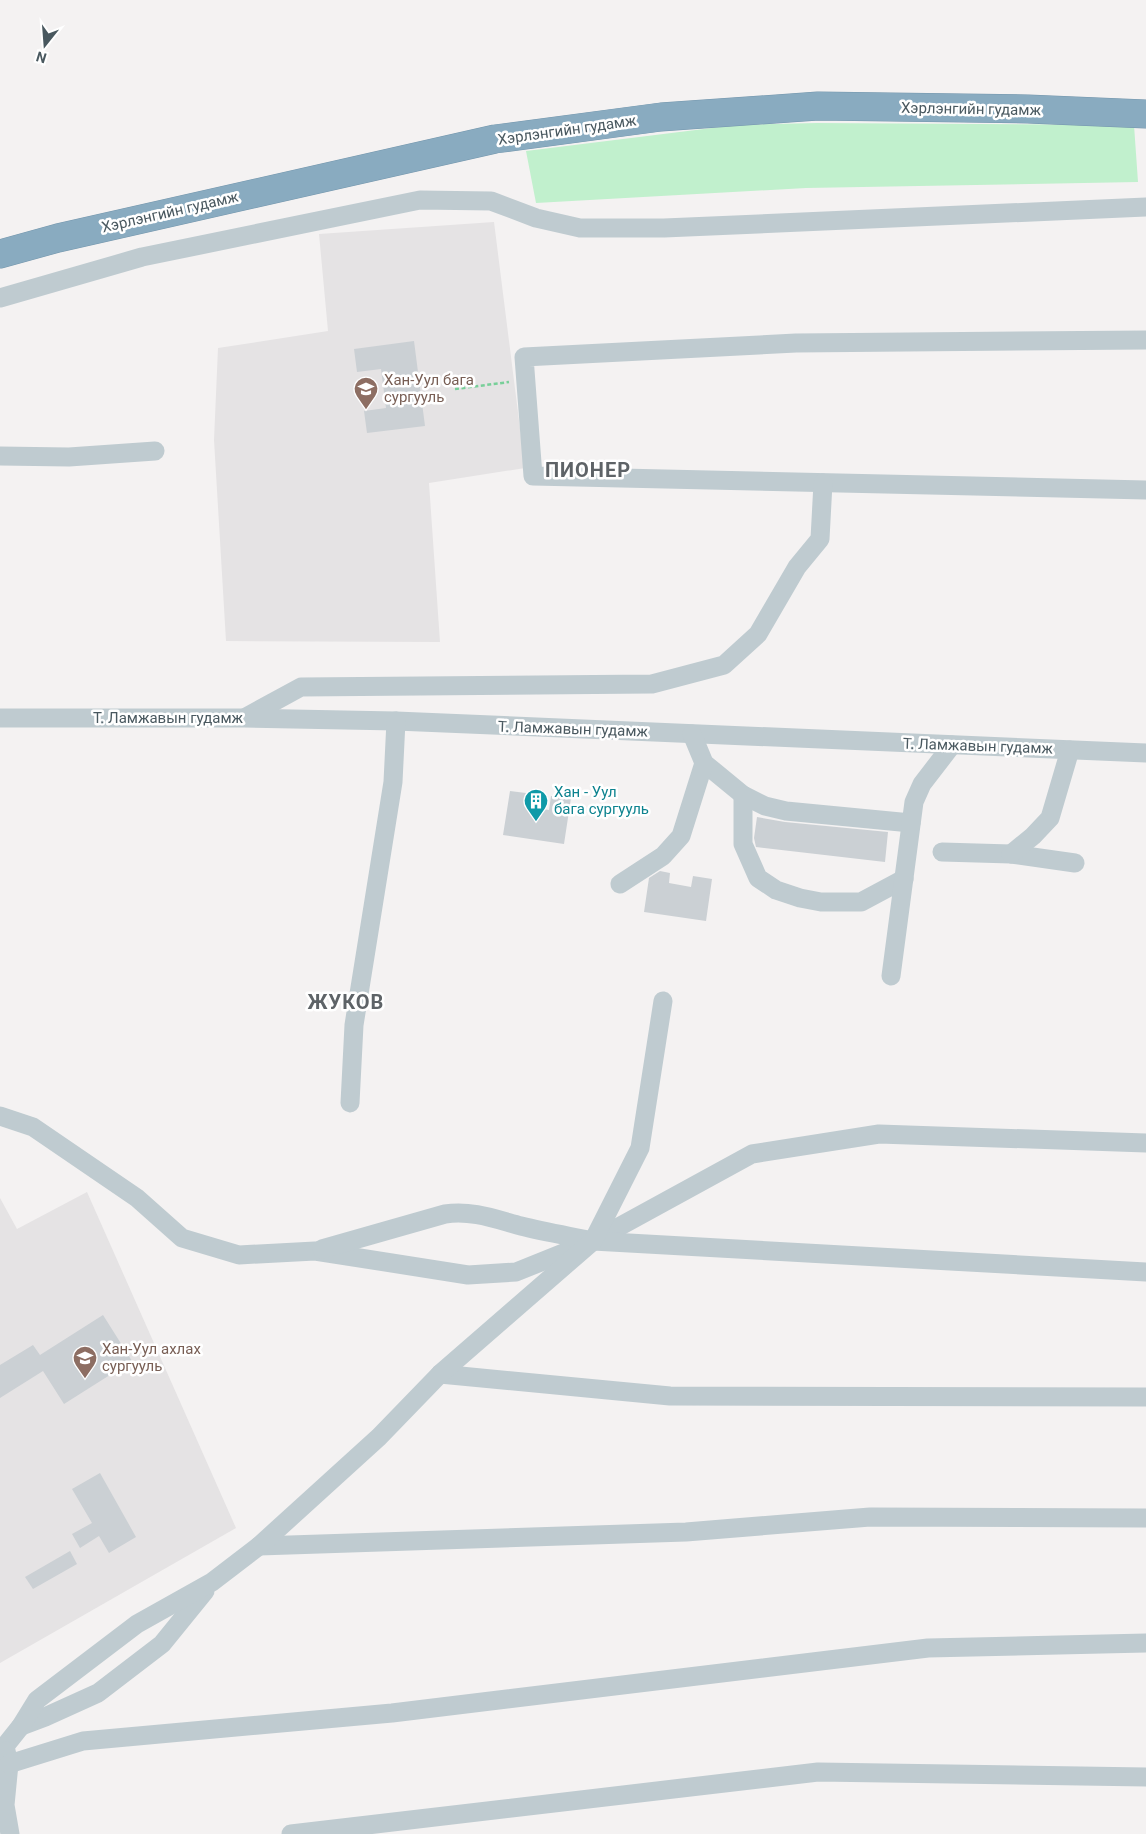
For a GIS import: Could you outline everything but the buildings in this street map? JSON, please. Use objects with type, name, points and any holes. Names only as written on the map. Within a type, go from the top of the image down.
[{"type":"highway","name":"Хэрлэнгийн гудамж","points":[[0,254],[87,231],[495,139],[662,117],[818,106],[1018,109],[1146,114]]},
{"type":"street","points":[[0,298],[142,257],[420,200],[491,201],[536,218],[580,228],[664,228],[1146,207]]},
{"type":"street","points":[[1146,340],[796,343],[524,357],[533,476],[1146,490]]},
{"type":"street","points":[[0,456],[69,457],[155,450]]},
{"type":"street","points":[[244,718],[301,687],[652,684],[724,665],[758,634],[797,567],[820,539],[823,483]]},
{"type":"street","name":"Т. Ламжавын гудамж","points":[[0,718],[244,718],[396,721],[1146,753]]},
{"type":"street","points":[[350,1103],[354,1025],[393,782],[396,721]]},
{"type":"street","points":[[692,734],[704,763],[743,795],[765,806],[786,811],[912,823]]},
{"type":"street","points":[[891,976],[914,802],[922,784],[952,745]]},
{"type":"street","points":[[1011,854],[1034,836],[1050,818],[1070,750]]},
{"type":"street","points":[[620,884],[663,856],[681,836],[704,763]]},
{"type":"street","points":[[743,795],[743,844],[758,878],[776,890],[800,898],[821,902],[861,902],[904,879]]},
{"type":"street","points":[[942,852],[1011,854],[1075,863]]},
{"type":"street","points":[[10,1834],[2,1805],[5,1752],[37,1700],[137,1624],[212,1582],[259,1546],[378,1437],[440,1374],[593,1241],[640,1148],[663,1001]]},
{"type":"street","points":[[0,1116],[33,1127],[137,1198],[182,1238],[239,1255],[315,1251],[468,1275],[516,1272],[593,1241],[752,1154],[879,1134],[1146,1143]]},
{"type":"street","points":[[315,1251],[445,1214],[460,1212],[478,1214],[541,1231],[593,1241],[1146,1272]]},
{"type":"street","points":[[440,1374],[670,1396],[1146,1397]]},
{"type":"street","points":[[259,1546],[686,1532],[870,1517],[1146,1518]]},
{"type":"street","points":[[21,1726],[98,1693],[162,1644],[212,1582]]},
{"type":"street","points":[[5,1752],[83,1741],[392,1713],[928,1648],[1146,1643]]},
{"type":"street","points":[[292,1834],[818,1772],[1146,1777]]},
{"type":"path","points":[[455,389],[526,379]]},
{"type":"shaded area","name":"Хан-Уул бага сургууль","points":[[494,222],[525,468],[429,483],[440,642],[226,641],[214,440],[218,348],[328,331],[319,234]]},
{"type":"shaded area","name":"Хан-Уул ахлах сургууль","points":[[87,1192],[236,1528],[0,1663],[0,1198],[17,1229]]},
{"type":"green space","points":[[817,123],[1134,125],[1138,182],[806,188],[536,203],[526,151],[736,125]]},
{"type":"place","name":"Хан-Уул бага сургууль","points":[[366,410]]},
{"type":"place","name":"Хан - Уул бага сургууль","points":[[536,822]]},
{"type":"place","name":"Хан-Уул ахлах сургууль","points":[[85,1379]]},
{"type":"district","name":"ПИОНЕР","points":[[588,470]]},
{"type":"district","name":"ЖУКОВ","points":[[346,1002]]}]
